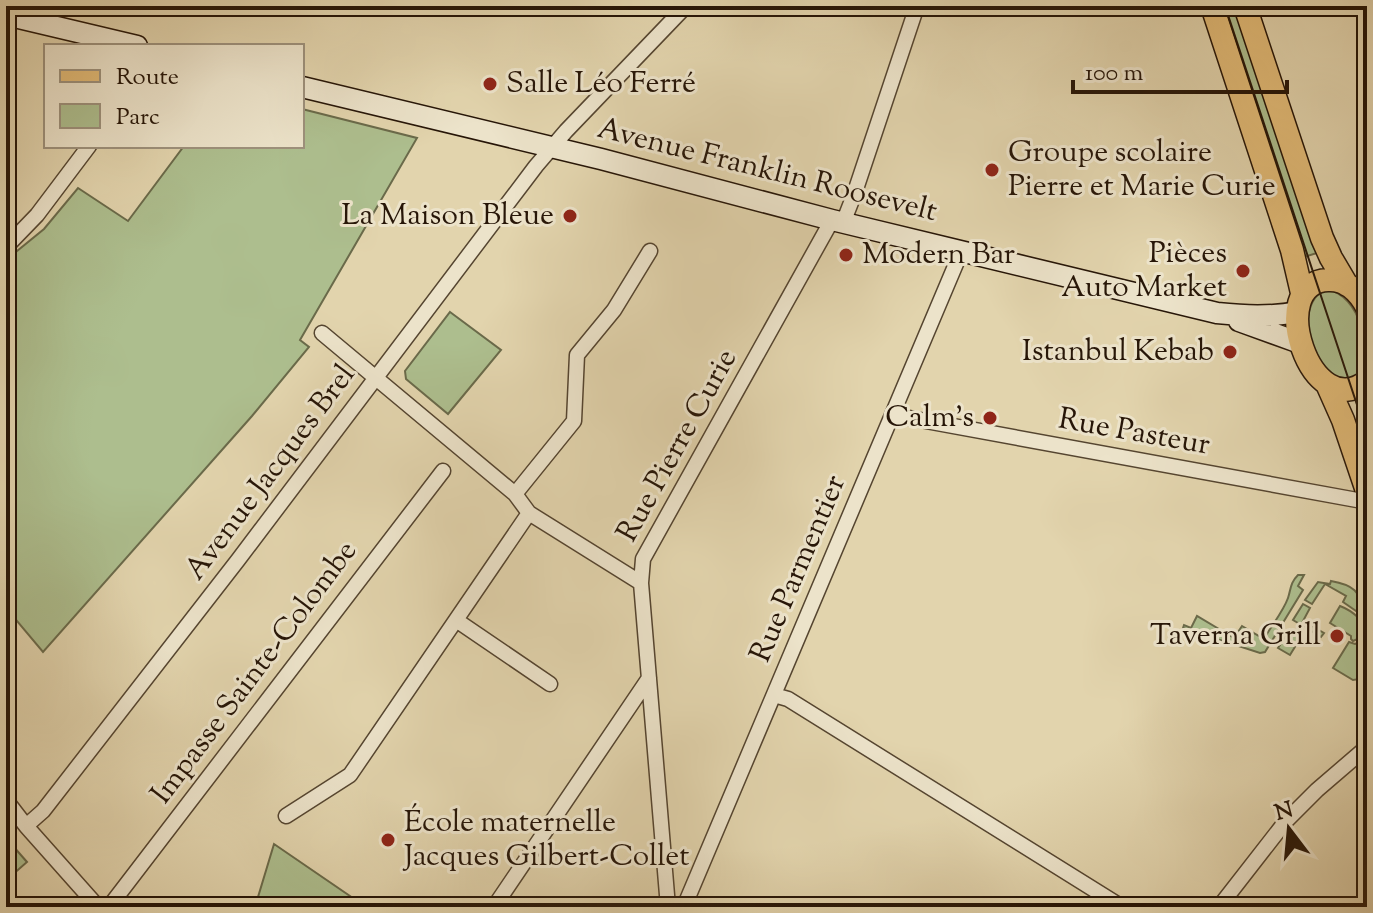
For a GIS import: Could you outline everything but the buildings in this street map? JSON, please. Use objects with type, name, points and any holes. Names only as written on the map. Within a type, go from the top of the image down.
[{"type":"main road","points":[[1212,6],[1292,250],[1300,303],[1300,343],[1311,365],[1327,384],[1367,491]]},
{"type":"main road","points":[[1245,6],[1322,238],[1347,285]]},
{"type":"main road","points":[[12,12],[130,44]]},
{"type":"main road","name":"Avenue Franklin Roosevelt","points":[[304,87],[1217,313],[1300,343]]},
{"type":"main road","points":[[1300,303],[1309,286],[1330,280],[1357,292],[1367,307]]},
{"type":"main road","name":"Avenue Franklin Roosevelt","points":[[1217,313],[1273,316],[1300,303]]},
{"type":"main road","points":[[1327,384],[1345,391],[1367,381]]},
{"type":"street","name":"Avenue Jacques Brel","points":[[26,826],[43,811],[376,380],[536,166],[686,6]]},
{"type":"street","name":"Rue Pierre Curie","points":[[668,907],[641,583],[643,559],[838,221],[864,166],[917,6]]},
{"type":"street","points":[[6,247],[37,215],[87,148]]},
{"type":"street","points":[[515,494],[574,421],[577,355],[614,310],[650,251]]},
{"type":"street","name":"Rue Parmentier","points":[[684,907],[961,252]]},
{"type":"street","points":[[322,333],[515,494],[529,513],[641,583]]},
{"type":"street","name":"Rue Pasteur","points":[[893,415],[1357,500],[1367,499]]},
{"type":"street","name":"Impasse Sainte-Colombe","points":[[109,907],[443,471]]},
{"type":"street","points":[[286,816],[350,775],[529,513]]},
{"type":"street","points":[[456,620],[550,684]]},
{"type":"street","points":[[494,907],[649,677]]},
{"type":"street","points":[[774,695],[788,699],[1119,907]]},
{"type":"street","points":[[1227,904],[1286,821],[1367,747]]},
{"type":"street","points":[[6,800],[98,907]]},
{"type":"green space","points":[[1219,6],[1239,6],[1320,252],[1301,258]]},
{"type":"green space","points":[[304,110],[417,138],[300,340],[309,347],[43,652],[6,608],[6,260],[44,229],[78,188],[128,221],[183,148],[304,148]]},
{"type":"green space","points":[[1326,289],[1338,293],[1348,302],[1361,326],[1364,353],[1358,377],[1338,379],[1321,363],[1311,342],[1309,311],[1318,295]]},
{"type":"green space","points":[[450,312],[501,350],[448,414],[406,379],[405,371]]},
{"type":"green space","points":[[1298,575],[1304,575],[1298,586],[1303,590],[1265,652],[1183,628],[1184,625],[1191,628],[1197,616],[1234,638],[1242,626],[1264,639]]},
{"type":"green space","points":[[1331,581],[1354,590],[1366,613],[1359,613],[1343,602],[1346,596],[1325,584],[1312,604],[1305,600],[1318,582],[1330,584]]},
{"type":"green space","points":[[1303,604],[1310,608],[1303,621],[1324,633],[1321,637],[1293,620]]},
{"type":"green space","points":[[1340,606],[1358,617],[1367,635],[1353,641],[1351,636],[1330,623]]},
{"type":"green space","points":[[1290,630],[1301,637],[1290,655],[1278,648]]},
{"type":"green space","points":[[1367,639],[1367,678],[1353,680],[1333,668],[1349,642],[1355,644]]},
{"type":"green space","points":[[6,838],[27,862],[11,876],[6,869]]},
{"type":"green space","points":[[274,844],[366,907],[255,907]]},
{"type":"tram line","points":[[1225,6],[1367,435]]},
{"type":"place","name":"Salle Léo Ferré","points":[[490,84]]},
{"type":"place","name":"Groupe scolaire Pierre et Marie Curie","points":[[992,170]]},
{"type":"place","name":"La Maison Bleue","points":[[570,216]]},
{"type":"place","name":"Modern Bar","points":[[846,255]]},
{"type":"place","name":"Pièces Auto Market","points":[[1243,271]]},
{"type":"place","name":"Istanbul Kebab","points":[[1230,352]]},
{"type":"place","name":"Calm's","points":[[990,418]]},
{"type":"place","name":"Taverna Grill","points":[[1337,636]]},
{"type":"place","name":"École maternelle Jacques Gilbert-Collet","points":[[388,840]]}]
